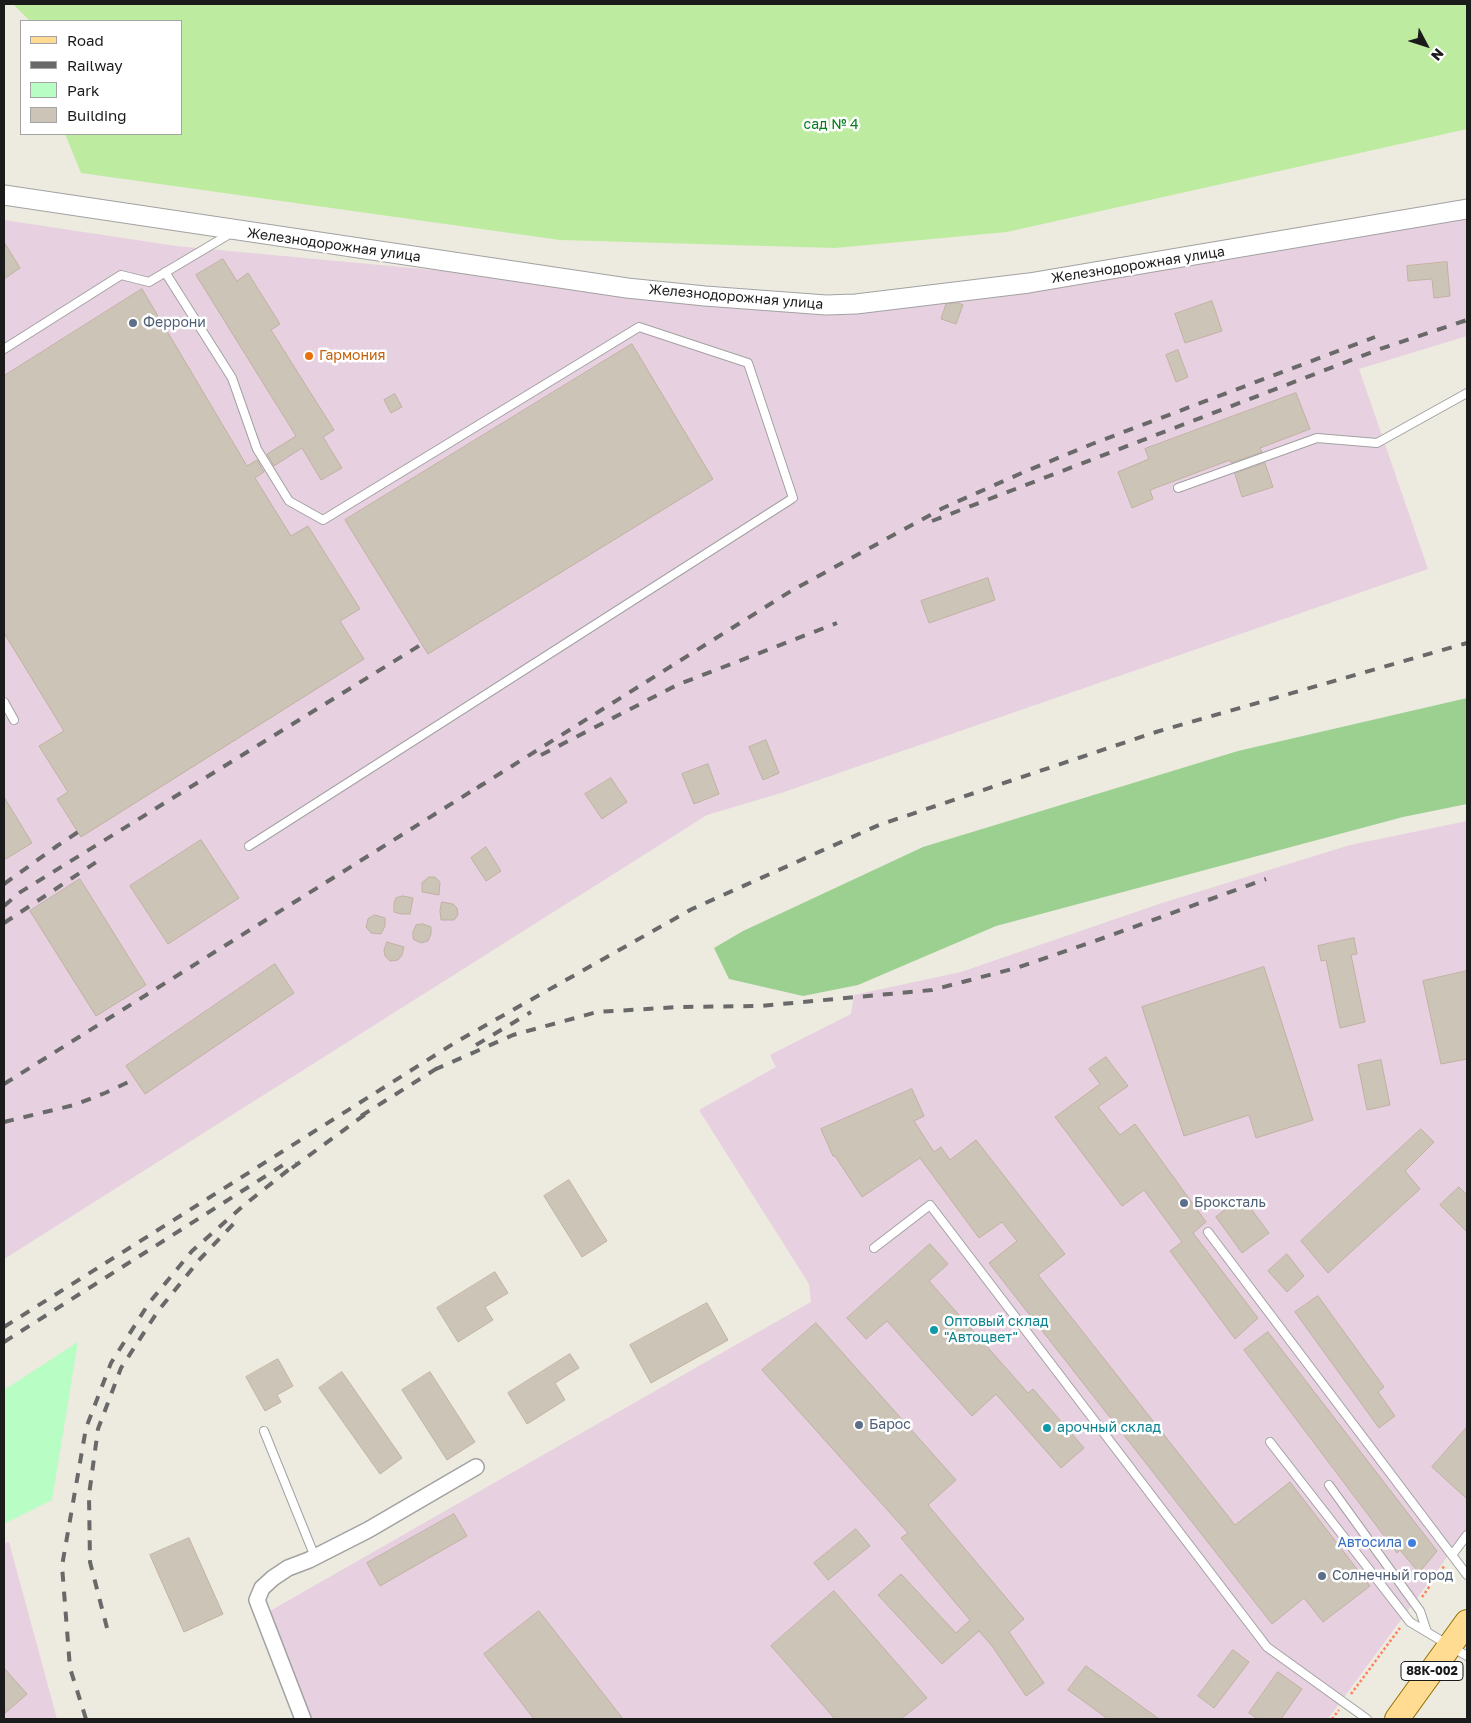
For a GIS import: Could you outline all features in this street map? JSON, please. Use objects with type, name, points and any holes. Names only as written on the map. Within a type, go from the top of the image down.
[{"type":"main road","name":"88К-002","points":[[1397,1719],[1459,1651],[1467,1622]]},
{"type":"street","name":"Железнодорожная улица","points":[[4,195],[627,288],[826,305],[856,304],[1029,283],[1467,209]]},
{"type":"street","points":[[302,1719],[257,1600],[262,1588],[288,1568],[315,1557],[368,1530],[476,1467]]},
{"type":"lane","points":[[4,349],[121,275],[149,282],[237,230]]},
{"type":"lane","points":[[165,272],[232,378],[257,449],[289,501],[323,520],[639,327],[748,363],[793,498],[250,846]]},
{"type":"lane","points":[[1178,488],[1317,438],[1377,443],[1467,393]]},
{"type":"lane","points":[[4,702],[14,720]]},
{"type":"lane","points":[[874,1248],[930,1205],[1267,1647],[1367,1719]]},
{"type":"lane","points":[[1208,1232],[1467,1575]]},
{"type":"lane","points":[[264,1431],[315,1557]]},
{"type":"lane","points":[[1270,1442],[1410,1622],[1459,1651]]},
{"type":"lane","points":[[1330,1485],[1420,1611],[1427,1632]]},
{"type":"lane","points":[[1452,1555],[1467,1535]]},
{"type":"path","points":[[1416,1605],[1452,1555]]},
{"type":"path","points":[[1332,1719],[1407,1618]]},
{"type":"shaded area","points":[[1467,213],[1467,336],[1359,369],[1428,569],[781,793],[707,815],[4,1259],[4,220],[176,246],[627,288],[887,301]]},
{"type":"shaded area","points":[[1467,821],[1467,1530],[1328,1719],[312,1719],[270,1611],[811,1302],[809,1284],[699,1110],[776,1067],[770,1055],[851,1014],[854,995],[961,972],[1162,903],[1350,845]]},
{"type":"shaded area","points":[[9,1542],[57,1719],[4,1719],[4,1543]]},
{"type":"green space","name":"сад № 4","points":[[13,4],[1467,4],[1467,129],[1007,232],[835,248],[560,240],[81,173],[65,135],[182,135],[182,20],[29,20]]},
{"type":"green space","points":[[1467,698],[1467,804],[1403,817],[996,926],[858,985],[803,996],[729,979],[714,948],[743,931],[923,847],[1238,751]]},
{"type":"green space","points":[[78,1342],[52,1500],[4,1524],[4,1390]]},
{"type":"building","points":[[4,242],[20,268],[4,279]]},
{"type":"building","points":[[223,259],[237,281],[248,273],[280,324],[271,330],[334,430],[323,437],[342,468],[321,480],[302,448],[274,466],[267,454],[296,436],[196,275]]},
{"type":"building","points":[[1447,262],[1450,296],[1434,298],[1432,279],[1408,281],[1407,266]]},
{"type":"building","points":[[142,289],[247,466],[257,460],[264,472],[255,478],[291,536],[308,526],[360,609],[340,621],[364,659],[81,837],[57,799],[68,792],[39,746],[64,731],[4,633],[4,376]]},
{"type":"building","points":[[1212,301],[1222,331],[1185,343],[1175,314]]},
{"type":"building","points":[[959,303],[963,305],[956,324],[941,319],[946,304]]},
{"type":"building","points":[[632,344],[713,479],[428,654],[345,520]]},
{"type":"building","points":[[1178,350],[1188,377],[1176,382],[1166,355]]},
{"type":"building","points":[[1296,393],[1310,429],[1260,448],[1262,452],[1231,463],[1230,460],[1150,490],[1153,499],[1132,508],[1118,472],[1149,459],[1145,449]]},
{"type":"building","points":[[395,394],[402,407],[391,413],[384,400]]},
{"type":"building","points":[[1265,463],[1273,487],[1242,497],[1235,474]]},
{"type":"building","points":[[988,578],[995,600],[929,623],[921,601]]},
{"type":"building","points":[[766,740],[779,773],[763,780],[749,747]]},
{"type":"building","points":[[708,764],[719,794],[694,804],[682,774]]},
{"type":"building","points":[[611,778],[627,802],[602,819],[585,794]]},
{"type":"building","points":[[4,797],[32,843],[4,860]]},
{"type":"building","points":[[201,840],[239,898],[168,944],[130,886]]},
{"type":"building","points":[[486,847],[501,871],[486,881],[471,858]]},
{"type":"building","points":[[429,877],[435,877],[440,882],[439,895],[422,892],[422,883]]},
{"type":"building","points":[[80,879],[146,985],[96,1016],[30,911]]},
{"type":"building","points":[[403,896],[413,898],[410,914],[394,912],[396,898]]},
{"type":"building","points":[[442,902],[453,904],[457,908],[458,915],[454,920],[441,920]]},
{"type":"building","points":[[375,915],[385,918],[385,926],[381,934],[371,933],[366,927],[368,919]]},
{"type":"building","points":[[423,924],[431,927],[431,934],[428,941],[421,943],[413,939],[413,932],[416,925]]},
{"type":"building","points":[[1354,938],[1357,954],[1351,955],[1365,1022],[1340,1028],[1326,960],[1321,961],[1318,946]]},
{"type":"building","points":[[387,942],[404,947],[402,955],[398,960],[390,961],[385,956],[384,951]]},
{"type":"building","points":[[275,964],[294,993],[145,1094],[126,1066]]},
{"type":"building","points":[[1264,967],[1313,1120],[1256,1138],[1249,1115],[1184,1136],[1142,1007]]},
{"type":"building","points":[[1467,971],[1467,1059],[1441,1064],[1423,981]]},
{"type":"building","points":[[1106,1057],[1128,1086],[1098,1107],[1120,1135],[1135,1124],[1206,1222],[1193,1233],[1258,1318],[1235,1339],[1170,1251],[1182,1242],[1144,1190],[1122,1206],[1055,1117],[1100,1084],[1089,1069]]},
{"type":"building","points":[[1381,1060],[1390,1105],[1367,1110],[1358,1065]]},
{"type":"building","points":[[912,1089],[924,1116],[914,1121],[934,1152],[941,1147],[950,1160],[976,1140],[1065,1254],[1038,1275],[1235,1525],[1290,1482],[1370,1586],[1323,1622],[1304,1598],[1272,1624],[989,1263],[1017,1241],[1002,1222],[979,1238],[920,1158],[862,1197],[835,1156],[833,1156],[821,1129]]},
{"type":"building","points":[[1421,1129],[1434,1142],[1405,1171],[1420,1189],[1328,1273],[1301,1241]]},
{"type":"building","points":[[569,1180],[607,1241],[582,1257],[544,1196]]},
{"type":"building","points":[[1459,1187],[1467,1195],[1467,1232],[1440,1205]]},
{"type":"building","points":[[1242,1197],[1269,1233],[1242,1253],[1216,1217]]},
{"type":"building","name":"Оптовый склад \"Автоцвет\"","points":[[930,1244],[948,1264],[929,1281],[1028,1393],[1033,1389],[1084,1448],[1061,1468],[996,1394],[972,1416],[887,1321],[866,1339],[847,1318]]},
{"type":"building","points":[[1287,1254],[1304,1276],[1287,1292],[1268,1271]]},
{"type":"building","points":[[495,1272],[508,1293],[485,1307],[493,1320],[458,1342],[437,1308]]},
{"type":"building","points":[[1318,1296],[1384,1387],[1378,1392],[1395,1416],[1379,1428],[1295,1312]]},
{"type":"building","points":[[707,1303],[728,1340],[651,1383],[630,1345]]},
{"type":"building","points":[[816,1323],[956,1480],[928,1505],[1024,1619],[1009,1632],[1044,1683],[1026,1696],[992,1646],[979,1631],[942,1664],[878,1595],[901,1574],[956,1633],[970,1620],[901,1538],[908,1533],[762,1370]]},
{"type":"building","points":[[1268,1332],[1437,1551],[1419,1573],[1400,1550],[1397,1553],[1244,1350]]},
{"type":"building","points":[[570,1354],[579,1368],[555,1383],[565,1400],[527,1424],[508,1393]]},
{"type":"building","points":[[278,1359],[293,1386],[277,1395],[281,1402],[265,1411],[246,1377]]},
{"type":"building","points":[[342,1372],[402,1458],[380,1474],[319,1388]]},
{"type":"building","points":[[430,1372],[475,1442],[447,1460],[402,1390]]},
{"type":"building","points":[[1467,1427],[1467,1499],[1432,1467]]},
{"type":"building","points":[[454,1514],[467,1536],[380,1586],[367,1563]]},
{"type":"building","points":[[856,1529],[870,1546],[828,1580],[814,1563]]},
{"type":"building","points":[[189,1538],[223,1614],[184,1632],[150,1555]]},
{"type":"building","points":[[834,1591],[927,1698],[901,1719],[835,1719],[771,1646]]},
{"type":"building","points":[[539,1611],[623,1719],[534,1719],[484,1654]]},
{"type":"building","points":[[1233,1650],[1249,1662],[1214,1708],[1198,1696]]},
{"type":"building","points":[[1086,1666],[1159,1719],[1108,1719],[1068,1690]]},
{"type":"building","points":[[4,1668],[27,1694],[4,1714]]},
{"type":"building","points":[[1278,1672],[1302,1689],[1281,1719],[1258,1719],[1249,1713]]},
{"type":"railway","points":[[932,521],[1380,349],[1467,320]]},
{"type":"railway","points":[[477,788],[791,591],[943,508],[1092,444],[1375,337]]},
{"type":"railway","points":[[541,755],[677,685],[837,623]]},
{"type":"railway","points":[[4,1327],[456,1042],[692,909],[879,825],[1156,732],[1467,643]]},
{"type":"railway","points":[[4,906],[19,893],[422,644]]},
{"type":"railway","points":[[4,1084],[483,784]]},
{"type":"railway","points":[[4,884],[78,832]]},
{"type":"railway","points":[[4,923],[101,859]]},
{"type":"railway","points":[[434,1070],[513,1035],[597,1012],[679,1007],[760,1006],[932,990],[1016,968],[1266,879]]},
{"type":"railway","points":[[476,1045],[531,1012]]},
{"type":"railway","points":[[361,1116],[439,1067]]},
{"type":"railway","points":[[4,1122],[74,1105],[135,1079]]},
{"type":"railway","points":[[292,1168],[367,1113]]},
{"type":"railway","points":[[4,1342],[291,1160]]},
{"type":"railway","points":[[86,1719],[70,1668],[62,1566],[86,1428],[111,1363],[149,1303],[192,1251],[243,1206],[297,1163]]},
{"type":"railway","points":[[107,1628],[90,1562],[89,1495],[98,1429],[121,1368],[158,1311],[200,1259],[238,1219]]},
{"type":"place","name":"Феррони","points":[[133,323]]},
{"type":"place","name":"Гармония","points":[[309,356]]},
{"type":"place","name":"Броксталь","points":[[1184,1203]]},
{"type":"place","name":"Оптовый склад \"Автоцвет\"","points":[[934,1330]]},
{"type":"place","name":"Барос","points":[[859,1425]]},
{"type":"place","name":"арочный склад","points":[[1047,1428]]},
{"type":"place","name":"Автосила","points":[[1412,1543]]},
{"type":"place","name":"Солнечный город","points":[[1322,1576]]}]
